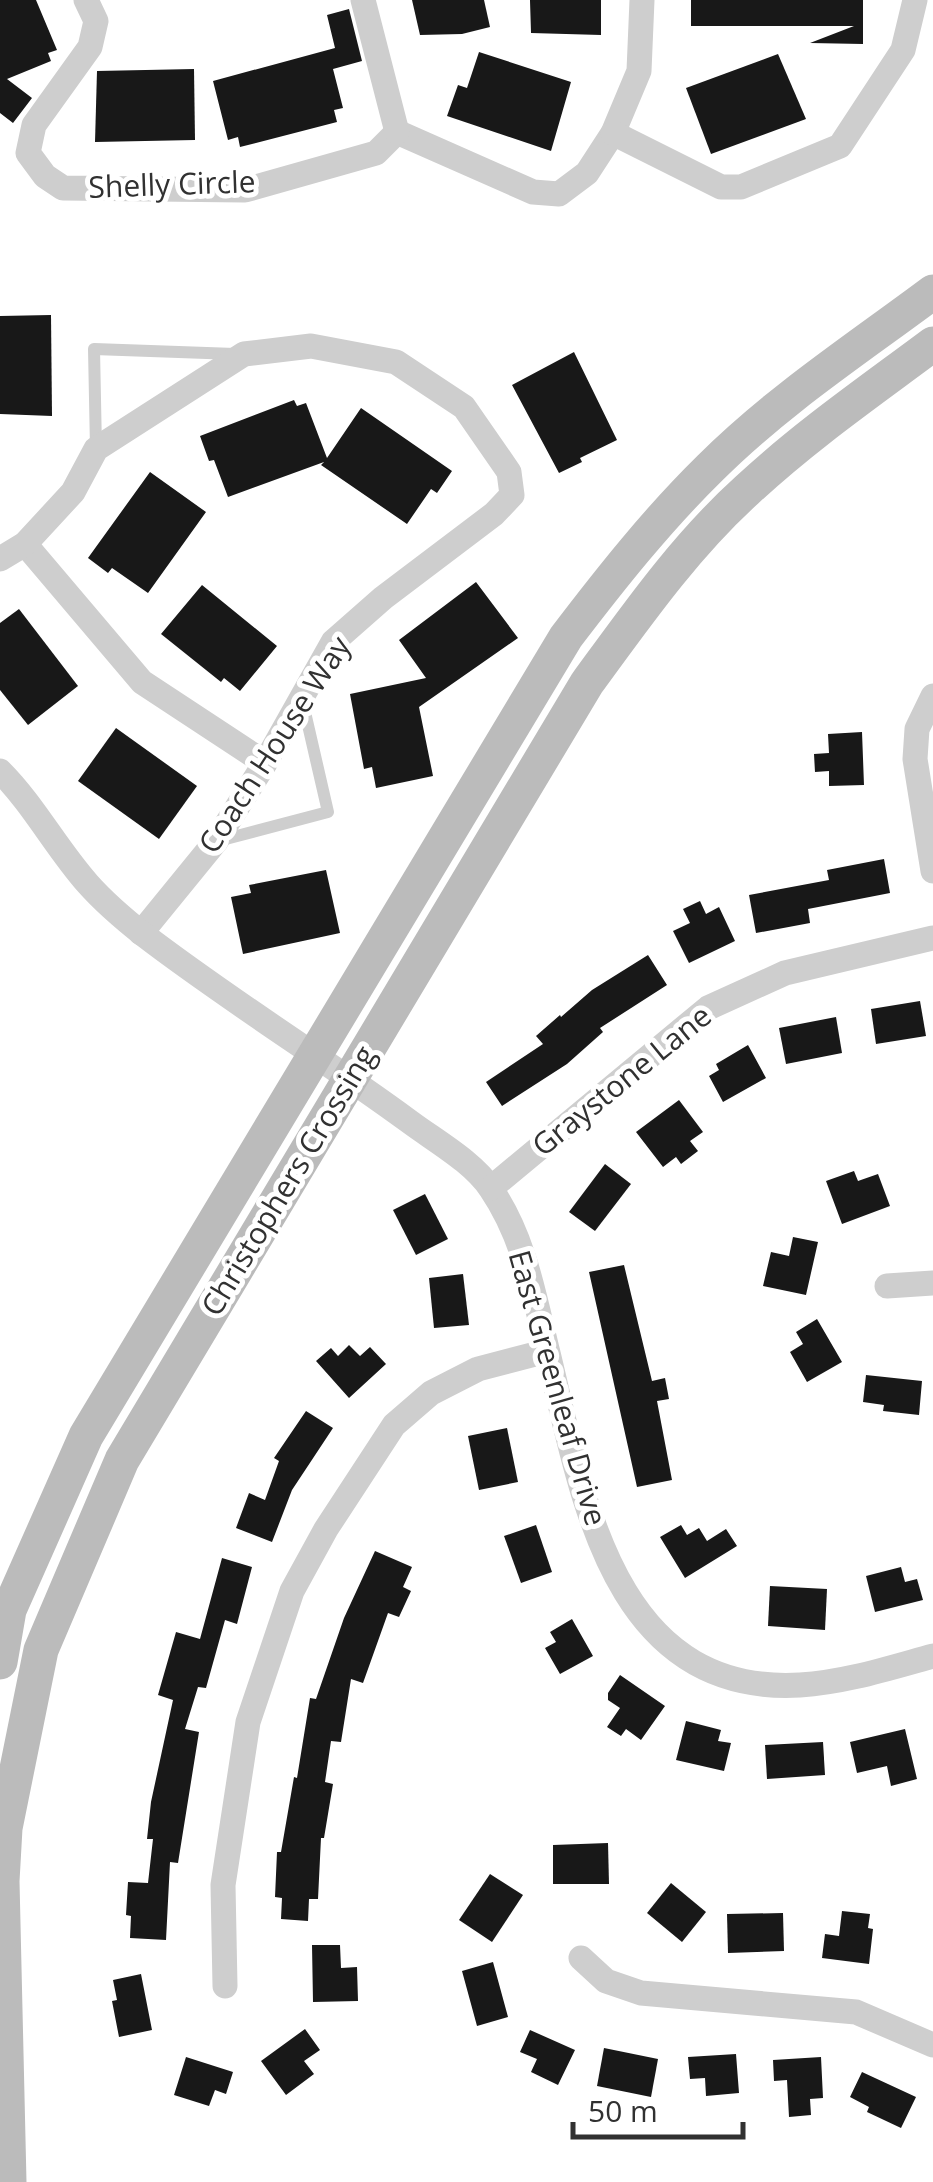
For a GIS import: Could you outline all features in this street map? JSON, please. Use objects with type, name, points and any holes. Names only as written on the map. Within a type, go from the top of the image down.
[{"type":"street","name":"Shelly Circle","points":[[86,0],[96,21],[90,47],[34,125],[28,153],[44,176],[62,188],[245,190],[376,153],[397,132]]},
{"type":"street","points":[[363,0],[397,132],[534,192],[558,194],[587,172],[614,133],[639,71],[642,0]]},
{"type":"street","points":[[614,133],[722,187],[741,188],[840,146],[903,50],[914,0]]},
{"type":"street","name":"Christophers Crossing","points":[[0,1662],[10,1610],[86,1436],[566,637],[622,562],[712,466],[798,392],[933,292]]},
{"type":"street","name":"Christophers Crossing","points":[[10,2182],[2,1882],[6,1828],[41,1650],[122,1460],[587,683],[660,584],[745,491],[817,430],[933,344]]},
{"type":"street","name":"Coach House Way","points":[[0,559],[24,544],[73,492],[96,449],[244,354],[311,346],[396,362],[464,407],[509,472],[512,496],[494,514],[383,598],[333,642],[216,842],[141,933]]},
{"type":"street","points":[[24,544],[142,682],[265,763]]},
{"type":"street","points":[[933,696],[917,729],[915,759],[933,871]]},
{"type":"street","name":"East Greenleaf Drive","points":[[0,770],[24,794],[87,884],[141,933],[350,1078],[460,1159],[490,1188],[526,1258],[584,1496],[609,1566],[639,1615],[679,1652],[704,1666],[766,1684],[843,1680],[933,1656]]},
{"type":"street","name":"Graystone Lane","points":[[490,1188],[708,1008],[784,973],[933,938]]},
{"type":"street","points":[[886,1286],[933,1283]]},
{"type":"street","points":[[225,1986],[223,1885],[248,1722],[292,1591],[326,1529],[394,1425],[430,1393],[478,1369],[548,1351]]},
{"type":"street","points":[[581,1958],[606,1981],[640,1994],[856,2012],[933,2045]]},
{"type":"lane","points":[[96,449],[94,349],[244,354]]},
{"type":"lane","points":[[216,842],[328,812],[302,699]]},
{"type":"building","points":[[0,0],[36,0],[57,50],[48,53],[51,61],[7,79],[32,98],[13,123],[0,113]]},
{"type":"building","points":[[412,0],[484,0],[490,27],[462,34],[420,35]]},
{"type":"building","points":[[530,0],[601,0],[601,35],[531,33]]},
{"type":"building","points":[[691,0],[863,0],[863,44],[810,43],[854,26],[691,26]]},
{"type":"building","points":[[349,9],[362,61],[333,69],[343,108],[334,110],[337,122],[240,147],[238,137],[228,140],[213,81],[335,48],[327,15]]},
{"type":"building","points":[[479,52],[571,82],[551,151],[447,116],[458,85],[467,88]]},
{"type":"building","points":[[778,54],[806,119],[711,154],[686,88]]},
{"type":"building","points":[[194,69],[195,140],[95,142],[97,71]]},
{"type":"building","points":[[51,315],[52,416],[0,414],[0,316]]},
{"type":"building","points":[[574,352],[617,440],[559,473],[512,385]]},
{"type":"building","points":[[294,400],[297,406],[306,403],[327,458],[361,408],[452,471],[437,493],[431,489],[407,524],[321,465],[324,462],[228,497],[200,436]]},
{"type":"building","points":[[150,472],[206,512],[148,593],[112,568],[108,573],[88,558]]},
{"type":"building","points":[[476,582],[518,638],[419,707],[433,776],[376,788],[372,767],[364,769],[350,694],[426,678],[399,640]]},
{"type":"building","points":[[202,585],[277,646],[240,691],[224,678],[221,682],[161,634]]},
{"type":"building","points":[[19,609],[78,686],[28,725],[0,690],[0,623]]},
{"type":"building","points":[[116,728],[197,786],[159,839],[78,781]]},
{"type":"building","points":[[862,732],[864,785],[829,786],[829,771],[815,772],[814,754],[829,753],[828,734]]},
{"type":"building","points":[[884,859],[890,893],[808,909],[810,923],[756,933],[749,895],[829,880],[827,870]]},
{"type":"building","points":[[326,870],[340,933],[243,954],[231,897],[251,893],[249,885]]},
{"type":"building","points":[[700,901],[706,914],[719,907],[735,941],[689,963],[673,931],[690,923],[683,909]]},
{"type":"building","points":[[648,955],[667,985],[600,1028],[603,1032],[567,1064],[502,1106],[486,1082],[543,1044],[536,1036],[560,1015]]},
{"type":"building","points":[[920,1001],[926,1036],[876,1044],[871,1009]]},
{"type":"building","points":[[836,1017],[842,1053],[786,1064],[779,1028]]},
{"type":"building","points":[[748,1045],[766,1078],[723,1102],[709,1076],[719,1070],[716,1064]]},
{"type":"building","points":[[679,1100],[703,1132],[690,1141],[698,1151],[681,1164],[676,1157],[663,1167],[636,1132]]},
{"type":"building","points":[[605,1164],[631,1184],[595,1231],[569,1212]]},
{"type":"building","points":[[854,1171],[858,1181],[878,1174],[890,1206],[842,1224],[826,1181]]},
{"type":"building","points":[[425,1194],[448,1239],[416,1255],[393,1210]]},
{"type":"building","points":[[793,1237],[818,1242],[806,1295],[763,1286],[771,1252],[789,1256]]},
{"type":"building","points":[[624,1265],[652,1381],[665,1378],[669,1399],[657,1401],[672,1480],[637,1487],[589,1272]]},
{"type":"building","points":[[463,1274],[469,1325],[434,1328],[429,1278]]},
{"type":"building","points":[[817,1319],[842,1362],[807,1382],[790,1352],[803,1344],[796,1332]]},
{"type":"building","points":[[349,1345],[360,1356],[370,1347],[386,1364],[349,1398],[316,1361],[331,1348],[338,1356]]},
{"type":"building","points":[[866,1375],[922,1381],[919,1415],[883,1411],[884,1405],[863,1402]]},
{"type":"building","points":[[306,1411],[333,1428],[292,1490],[272,1542],[236,1528],[249,1493],[265,1500],[279,1461],[274,1458]]},
{"type":"building","points":[[507,1428],[518,1482],[479,1490],[468,1436]]},
{"type":"building","points":[[536,1525],[552,1572],[521,1583],[504,1536]]},
{"type":"building","points":[[681,1525],[687,1535],[699,1528],[707,1541],[726,1529],[737,1546],[685,1578],[660,1537]]},
{"type":"building","points":[[375,1551],[412,1567],[403,1587],[411,1591],[399,1617],[388,1613],[363,1683],[351,1679],[341,1742],[331,1741],[325,1782],[333,1784],[321,1838],[318,1899],[309,1899],[308,1921],[281,1919],[282,1898],[275,1897],[277,1852],[281,1852],[294,1777],[297,1778],[310,1698],[316,1699],[344,1618]]},
{"type":"building","points":[[222,1558],[252,1567],[237,1624],[225,1620],[206,1688],[198,1687],[185,1729],[199,1732],[178,1863],[170,1862],[166,1940],[130,1938],[131,1916],[126,1915],[128,1882],[148,1883],[153,1839],[147,1839],[151,1802],[173,1700],[158,1695],[176,1632],[200,1639]]},
{"type":"building","points":[[901,1567],[905,1582],[917,1579],[923,1600],[875,1612],[866,1576]]},
{"type":"building","points":[[770,1586],[827,1589],[825,1630],[768,1626]]},
{"type":"building","points":[[572,1619],[593,1656],[560,1674],[545,1648],[556,1642],[550,1632]]},
{"type":"building","points":[[620,1675],[665,1706],[641,1740],[626,1729],[621,1736],[607,1727],[620,1708],[608,1700],[608,1693]]},
{"type":"building","points":[[686,1721],[721,1730],[718,1741],[731,1743],[724,1771],[676,1760]]},
{"type":"building","points":[[905,1729],[917,1779],[891,1786],[887,1766],[857,1773],[850,1742]]},
{"type":"building","points":[[823,1742],[825,1775],[767,1779],[765,1745]]},
{"type":"building","points":[[608,1843],[609,1884],[553,1884],[553,1845]]},
{"type":"building","points":[[490,1874],[523,1895],[492,1942],[459,1920]]},
{"type":"building","points":[[671,1883],[706,1912],[682,1942],[647,1913]]},
{"type":"building","points":[[842,1911],[870,1914],[868,1928],[873,1929],[869,1964],[822,1958],[825,1934],[839,1936]]},
{"type":"building","points":[[783,1913],[784,1951],[728,1953],[727,1914]]},
{"type":"building","points":[[312,1945],[340,1945],[341,1968],[357,1967],[358,2001],[313,2002]]},
{"type":"building","points":[[493,1962],[508,2017],[477,2026],[462,1971]]},
{"type":"building","points":[[141,1974],[152,2030],[119,2037],[112,2001],[117,2000],[113,1980]]},
{"type":"building","points":[[305,2029],[320,2050],[304,2061],[314,2074],[286,2095],[261,2061]]},
{"type":"building","points":[[530,2030],[575,2050],[558,2085],[531,2072],[537,2059],[520,2052]]},
{"type":"building","points":[[604,2048],[658,2059],[651,2097],[597,2086]]},
{"type":"building","points":[[736,2054],[739,2093],[706,2096],[705,2078],[690,2079],[688,2057]]},
{"type":"building","points":[[186,2057],[233,2072],[226,2094],[215,2090],[209,2106],[174,2095]]},
{"type":"building","points":[[821,2057],[823,2098],[810,2099],[811,2115],[789,2117],[787,2080],[774,2081],[773,2060]]},
{"type":"building","points":[[862,2072],[916,2097],[901,2128],[867,2112],[869,2107],[850,2097]]}]
